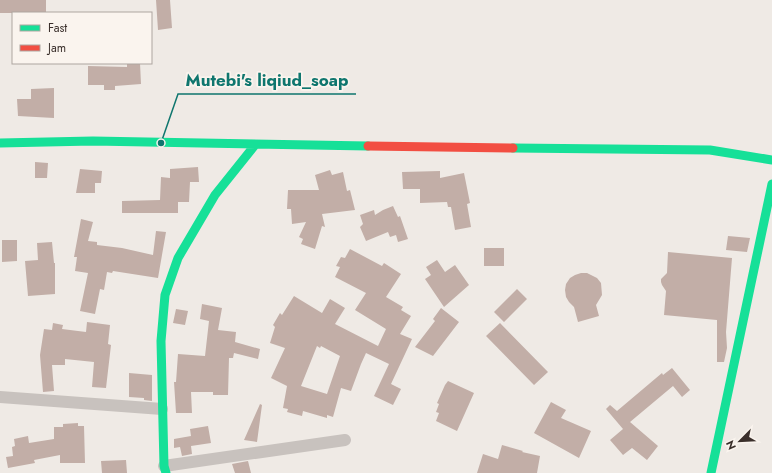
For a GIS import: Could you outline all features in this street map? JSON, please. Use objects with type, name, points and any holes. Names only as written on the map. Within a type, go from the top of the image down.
[{"type":"street","points":[[0,143],[93,141],[710,150],[772,160]]},
{"type":"street","points":[[255,144],[215,195],[178,258],[165,295],[161,340],[165,469],[345,440]]},
{"type":"street","points":[[711,473],[772,184]]},
{"type":"street","points":[[0,397],[162,409]]},
{"type":"building","points":[[0,0],[46,0],[46,12],[0,13]]},
{"type":"building","points":[[156,0],[170,0],[172,28],[158,30]]},
{"type":"building","points":[[127,64],[140,64],[141,84],[115,86],[115,90],[104,90],[104,85],[88,85],[88,66],[127,67]]},
{"type":"building","points":[[54,88],[54,118],[18,116],[17,99],[31,99],[31,89]]},
{"type":"building","points":[[35,162],[48,163],[47,178],[35,178]]},
{"type":"building","points":[[198,167],[199,182],[190,182],[189,202],[178,202],[178,213],[122,213],[122,201],[160,200],[161,177],[170,178],[170,169]]},
{"type":"building","points":[[80,169],[102,171],[101,183],[95,183],[95,193],[76,193]]},
{"type":"building","points":[[330,170],[332,175],[343,172],[347,191],[350,190],[355,210],[322,214],[325,227],[322,226],[315,249],[301,244],[303,239],[299,237],[306,222],[292,224],[291,209],[287,209],[288,190],[319,190],[315,175]]},
{"type":"building","points":[[440,171],[440,178],[464,173],[470,203],[467,204],[471,227],[455,230],[451,207],[448,207],[447,202],[420,203],[420,189],[403,189],[402,172]]},
{"type":"building","points":[[393,206],[398,217],[400,216],[408,239],[398,242],[396,235],[390,237],[388,232],[366,241],[360,227],[363,224],[360,215],[374,210],[375,215]]},
{"type":"building","points":[[81,219],[93,222],[88,241],[97,242],[97,245],[122,248],[153,255],[156,231],[166,232],[158,278],[113,271],[112,273],[107,272],[104,290],[100,289],[95,314],[80,311],[88,273],[75,271],[77,257],[74,257]]},
{"type":"building","points":[[728,236],[750,238],[747,252],[726,250]]},
{"type":"building","points":[[2,240],[17,240],[17,261],[2,262]]},
{"type":"building","points":[[52,242],[55,263],[55,294],[28,296],[25,261],[38,260],[37,243]]},
{"type":"building","points":[[484,248],[504,248],[504,266],[484,266]]},
{"type":"building","points":[[350,249],[382,266],[384,263],[401,274],[386,297],[403,307],[401,310],[411,316],[400,334],[412,339],[391,384],[401,389],[393,405],[374,396],[389,364],[366,353],[351,391],[341,388],[333,417],[327,415],[327,418],[303,411],[302,416],[287,412],[288,409],[283,408],[287,386],[271,378],[285,348],[270,343],[275,327],[273,325],[280,313],[282,315],[294,296],[322,313],[330,299],[345,308],[335,324],[378,346],[386,329],[355,310],[366,293],[335,277],[340,267],[336,266],[341,257],[345,258]],"holes":[[[317,346],[320,348],[321,346],[340,356],[327,394],[301,386]]]},
{"type":"building","points":[[668,252],[732,258],[726,332],[727,348],[724,362],[717,362],[717,320],[664,315],[666,291],[662,285],[661,279],[667,273]]},
{"type":"building","points":[[437,260],[445,272],[455,265],[469,285],[444,307],[425,279],[431,275],[426,267]]},
{"type":"building","points":[[581,273],[587,273],[597,278],[601,283],[602,295],[596,305],[599,316],[578,322],[574,307],[566,297],[565,290],[566,284],[570,278]]},
{"type":"building","points":[[517,289],[527,299],[504,322],[494,312]]},
{"type":"building","points":[[202,304],[222,308],[218,330],[236,332],[235,342],[260,349],[258,359],[234,353],[233,358],[229,358],[228,395],[213,395],[213,392],[191,392],[192,413],[176,413],[174,382],[176,382],[178,354],[205,356],[209,321],[200,319]]},
{"type":"building","points":[[441,308],[459,322],[433,356],[415,347],[435,321],[433,319]]},
{"type":"building","points":[[176,309],[188,311],[185,325],[173,323]]},
{"type":"building","points":[[87,322],[110,325],[108,344],[111,345],[106,388],[92,387],[94,362],[65,359],[65,365],[52,365],[54,391],[43,392],[40,355],[44,329],[52,330],[53,323],[63,325],[62,329],[86,332]]},
{"type":"building","points":[[500,323],[548,372],[534,385],[486,336]]},
{"type":"building","points":[[672,368],[690,390],[682,397],[673,386],[630,422],[658,446],[647,460],[632,448],[623,455],[610,440],[623,429],[606,409],[610,405],[617,411],[662,373],[663,375]]},
{"type":"building","points":[[129,373],[152,375],[152,401],[144,400],[144,398],[129,397]]},
{"type":"building","points":[[448,381],[474,393],[457,431],[436,421],[439,413],[436,412],[439,404],[437,403]]},
{"type":"building","points":[[551,402],[566,410],[561,418],[591,431],[579,458],[534,433]]},
{"type":"building","points":[[260,404],[262,405],[257,442],[244,440]]},
{"type":"building","points":[[78,423],[78,426],[84,426],[85,463],[60,463],[60,455],[34,460],[35,463],[8,468],[6,457],[13,456],[12,447],[15,446],[14,439],[28,436],[29,443],[54,439],[54,427],[63,427],[63,424]]},
{"type":"building","points":[[208,426],[211,443],[191,446],[192,454],[182,456],[180,447],[174,448],[174,439],[191,436],[190,429]]},
{"type":"building","points":[[502,445],[540,456],[537,473],[477,473],[483,454],[498,459]]},
{"type":"building","points":[[126,460],[127,473],[102,473],[101,461]]},
{"type":"building","points":[[248,461],[251,473],[235,473],[232,464]]},
{"type":"traffic: fast","points":[[0,143],[93,141],[368,146]]},
{"type":"traffic: fast","points":[[166,473],[164,466],[161,341],[165,295],[178,258],[215,195],[255,145]]},
{"type":"traffic: fast","points":[[513,148],[710,150],[772,160]]},
{"type":"traffic: fast","points":[[711,473],[772,184]]},
{"type":"traffic: jam","points":[[368,146],[513,148]]},
{"type":"place","name":"Mutebi's liqiud_soap","points":[[161,143]]}]
